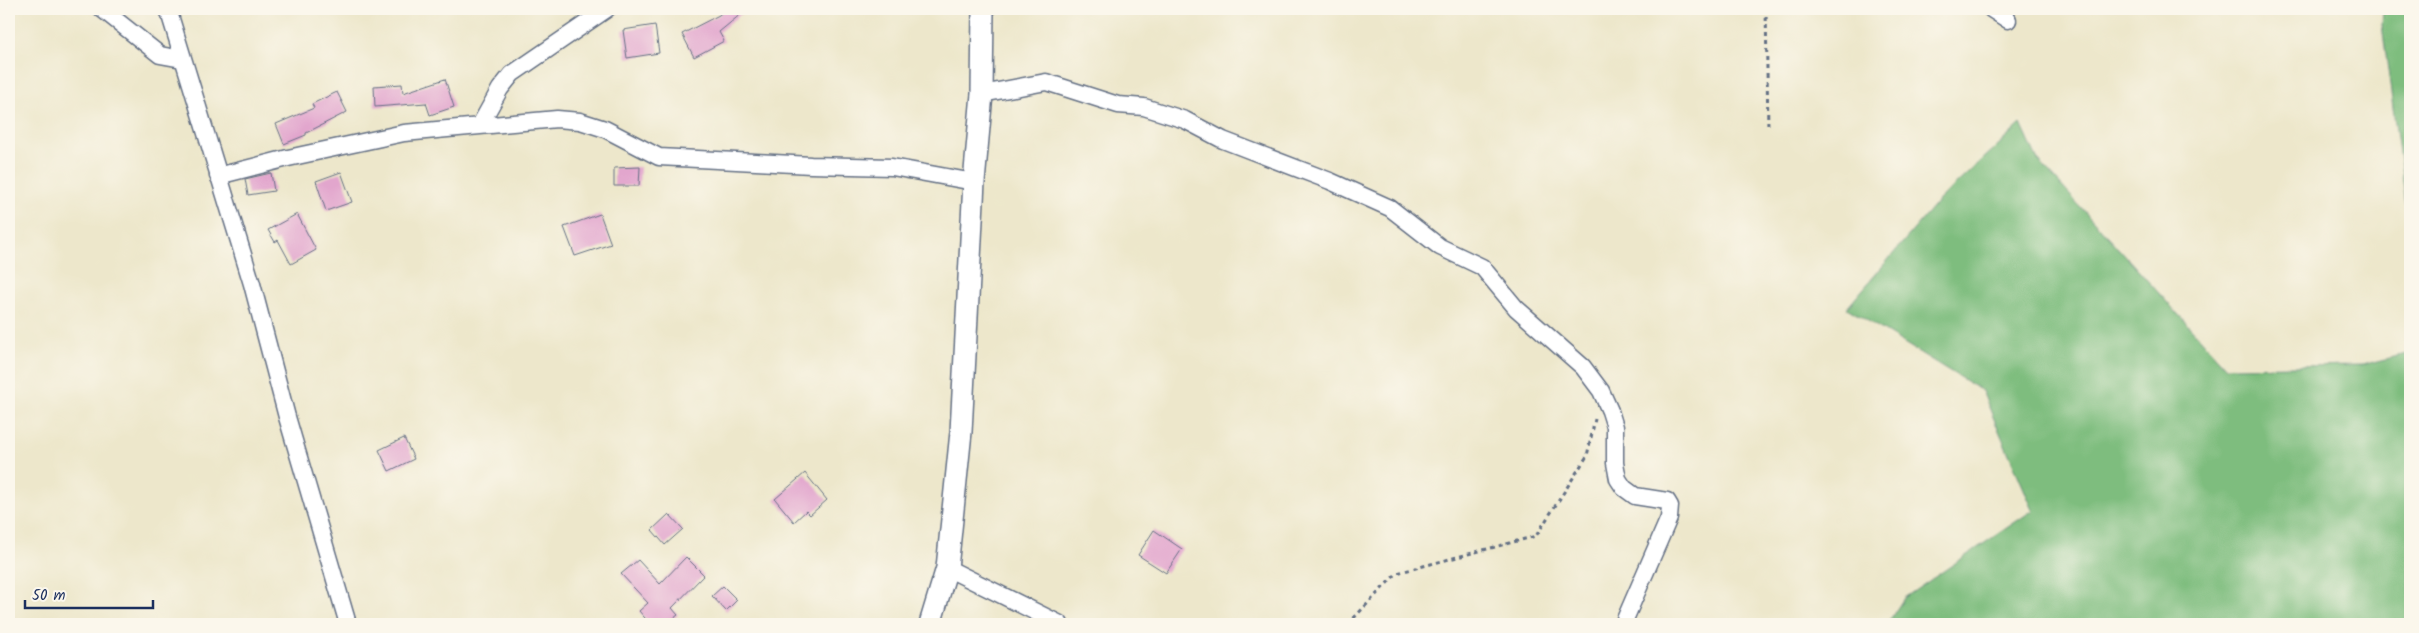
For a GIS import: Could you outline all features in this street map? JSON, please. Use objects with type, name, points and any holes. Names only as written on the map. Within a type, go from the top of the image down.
[{"type":"street","points":[[102,9],[160,55],[182,59]]},
{"type":"street","points":[[168,9],[252,284],[287,417],[348,624]]},
{"type":"street","points":[[480,125],[500,89],[512,74],[528,61],[607,9]]},
{"type":"street","points":[[930,624],[947,568],[961,432],[974,182],[982,94],[983,9]]},
{"type":"street","points":[[1991,9],[2008,20]]},
{"type":"street","points":[[982,94],[1046,82],[1118,106],[1144,108],[1185,120],[1223,140],[1330,181],[1390,208],[1440,247],[1482,267],[1516,308],[1583,367],[1601,391],[1615,427],[1615,463],[1618,480],[1624,488],[1635,496],[1667,501],[1670,506],[1669,518],[1624,624]]},
{"type":"street","points":[[218,176],[288,158],[404,133],[556,119],[580,121],[605,129],[659,157],[892,167],[974,182]]},
{"type":"street","points":[[947,568],[1060,624]]},
{"type":"path","points":[[1766,9],[1768,129]]},
{"type":"path","points":[[1348,624],[1397,573],[1536,536],[1587,456],[1601,391]]},
{"type":"green space","points":[[2383,9],[2410,9],[2410,212],[2407,213],[2382,25]]},
{"type":"green space","points":[[2021,124],[2037,159],[2226,367],[2362,365],[2410,353],[2410,624],[1887,624],[1904,598],[2033,510],[1982,391],[1847,308],[1939,200]]},
{"type":"building","points":[[726,9],[747,9],[719,32],[724,41],[694,57],[682,34],[719,15]]},
{"type":"building","points":[[655,25],[659,53],[627,58],[623,30]]},
{"type":"building","points":[[445,79],[454,107],[430,115],[426,103],[375,107],[374,86],[402,84],[403,93]]},
{"type":"building","points":[[337,92],[347,112],[306,133],[306,135],[284,144],[276,124],[314,108],[312,104]]},
{"type":"building","points":[[640,167],[639,186],[614,186],[614,168]]},
{"type":"building","points":[[341,172],[352,202],[326,211],[316,181]]},
{"type":"building","points":[[271,173],[274,191],[248,195],[245,179]]},
{"type":"building","points":[[297,214],[316,250],[291,264],[278,240],[275,242],[268,230]]},
{"type":"building","points":[[600,214],[611,244],[575,256],[564,227]]},
{"type":"building","points":[[404,438],[414,459],[389,471],[379,450]]},
{"type":"building","points":[[805,473],[827,500],[810,515],[806,511],[794,522],[775,499]]},
{"type":"building","points":[[669,514],[683,529],[665,545],[652,530]]},
{"type":"building","points":[[1154,530],[1182,549],[1166,573],[1138,555]]},
{"type":"building","points":[[686,557],[704,575],[672,608],[678,615],[666,624],[650,624],[639,611],[648,603],[621,574],[638,560],[660,584]]},
{"type":"building","points":[[723,586],[737,600],[726,611],[712,596]]}]
